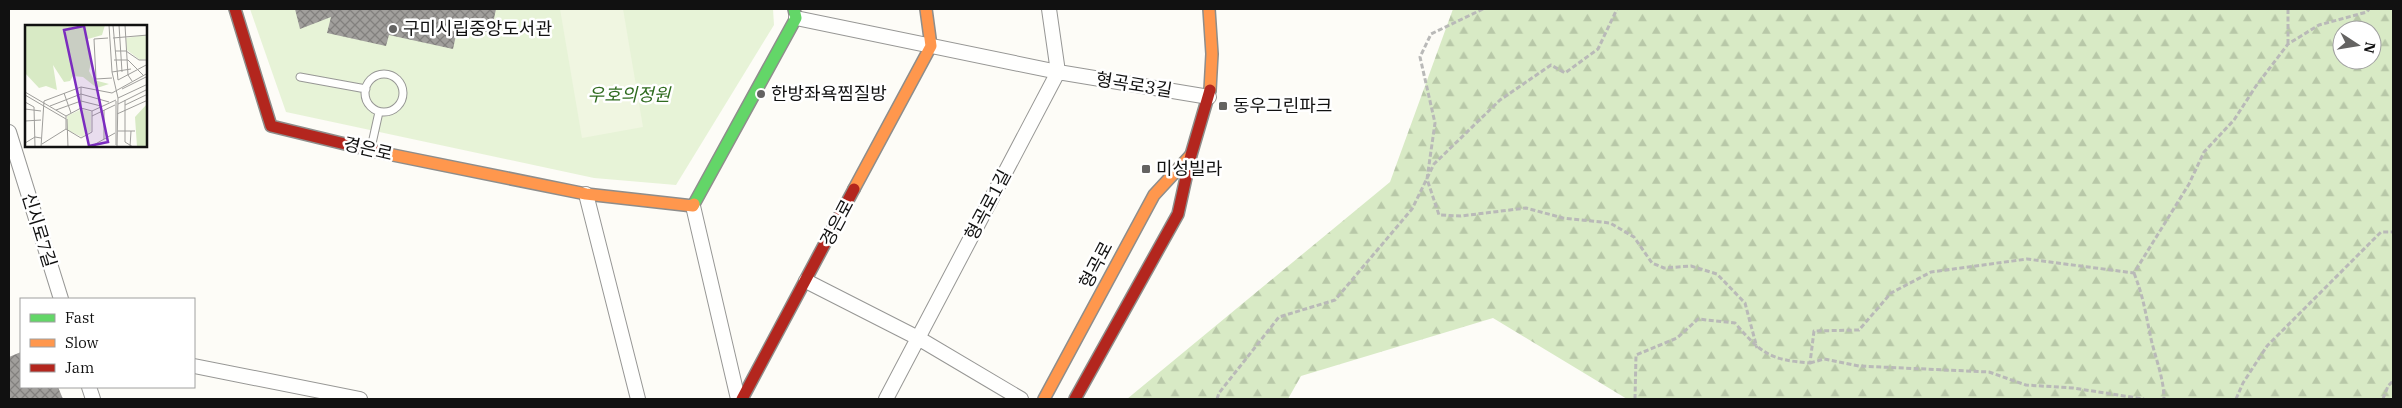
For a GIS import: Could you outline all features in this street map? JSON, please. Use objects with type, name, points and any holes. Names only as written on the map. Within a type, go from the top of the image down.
[{"type":"street","name":"경은로","points":[[235,9],[271,126],[371,150],[586,194],[693,206]]},
{"type":"street","points":[[926,9],[931,46]]},
{"type":"street","points":[[1049,9],[1058,72]]},
{"type":"street","name":"형곡로","points":[[1075,399],[1178,214],[1191,155],[1209,97],[1212,54],[1209,9]]},
{"type":"street","points":[[738,399],[693,206],[795,14]]},
{"type":"street","name":"형곡로3길","points":[[795,14],[931,46],[1058,72],[1209,97]]},
{"type":"street","name":"경은로","points":[[742,399],[931,46]]},
{"type":"street","name":"형곡로1길","points":[[918,338],[1058,72]]},
{"type":"street","name":"신시로7길","points":[[9,132],[61,298]]},
{"type":"street","name":"형곡로","points":[[1044,399],[1154,195],[1191,155]]},
{"type":"street","points":[[586,194],[638,399]]},
{"type":"street","points":[[806,281],[918,338],[1021,399]]},
{"type":"street","points":[[886,399],[918,338]]},
{"type":"street","points":[[195,366],[360,399]]},
{"type":"lane","points":[[380,74],[392,76],[402,84],[404,90],[401,103],[392,111],[379,112],[369,105],[366,99],[366,89],[369,81],[380,74]]},
{"type":"lane","points":[[300,77],[366,89]]},
{"type":"lane","points":[[371,150],[379,112]]},
{"type":"path","points":[[1483,9],[1431,34],[1420,56],[1435,123],[1427,179],[1439,215],[1461,216],[1526,208],[1563,218],[1610,223],[1634,237],[1652,264],[1664,268],[1690,266],[1717,274],[1745,303],[1757,348]]},
{"type":"path","points":[[1218,399],[1219,393],[1280,317],[1335,300],[1412,209],[1434,164],[1500,100],[1551,65],[1565,73],[1598,49],[1617,9]]},
{"type":"path","points":[[2288,9],[2288,44]]},
{"type":"path","points":[[2134,273],[2189,184],[2204,152],[2234,120],[2256,86],[2288,44],[2319,25],[2367,12],[2369,9]]},
{"type":"path","points":[[2236,399],[2243,383],[2268,346],[2381,232],[2393,232]]},
{"type":"path","points":[[1810,364],[1814,331],[1859,330],[1891,293],[1931,272],[2028,259],[2134,273]]},
{"type":"path","points":[[2134,273],[2144,299],[2150,333],[2164,389],[2164,399]]},
{"type":"path","points":[[1635,399],[1636,355],[1676,338],[1698,319],[1735,323],[1757,348],[1782,361],[1810,364],[1824,359],[1859,366],[1989,372],[2026,385],[2082,389],[2144,399]]},
{"type":"path","points":[[2383,399],[2388,386],[2393,381]]},
{"type":"green space","name":"우호의정원","points":[[250,9],[773,9],[774,25],[676,185],[594,178],[286,112]]},
{"type":"green space","points":[[560,9],[623,9],[643,127],[582,138]]},
{"type":"green space","points":[[1453,9],[2393,9],[2393,399],[1627,399],[1493,318],[1301,376],[1288,399],[1127,399],[1390,182]]},
{"type":"building","name":"구미시립중앙도서관","points":[[295,9],[496,9],[491,33],[458,26],[453,49],[389,35],[386,46],[327,33],[331,17],[300,29]]},
{"type":"building","points":[[20,352],[20,388],[58,388],[63,399],[9,399],[9,357]]},
{"type":"traffic: fast","points":[[694,204],[796,18],[794,9]]},
{"type":"traffic: slow","points":[[854,189],[931,46],[926,9]]},
{"type":"traffic: slow","points":[[1209,9],[1212,54],[1210,90]]},
{"type":"traffic: slow","points":[[378,152],[586,194],[693,206],[694,204]]},
{"type":"traffic: slow","points":[[1044,399],[1154,195],[1190,156]]},
{"type":"traffic: jam","points":[[235,9],[271,126],[378,152]]},
{"type":"traffic: jam","points":[[1075,399],[1178,214],[1191,155],[1210,90]]},
{"type":"traffic: jam","points":[[742,399],[854,189]]},
{"type":"place","name":"구미시립중앙도서관","points":[[393,29]]},
{"type":"place","name":"한방좌욕찜질방","points":[[761,94]]},
{"type":"place","name":"동우그린파크","points":[[1223,106]]},
{"type":"place","name":"미성빌라","points":[[1146,169]]}]
